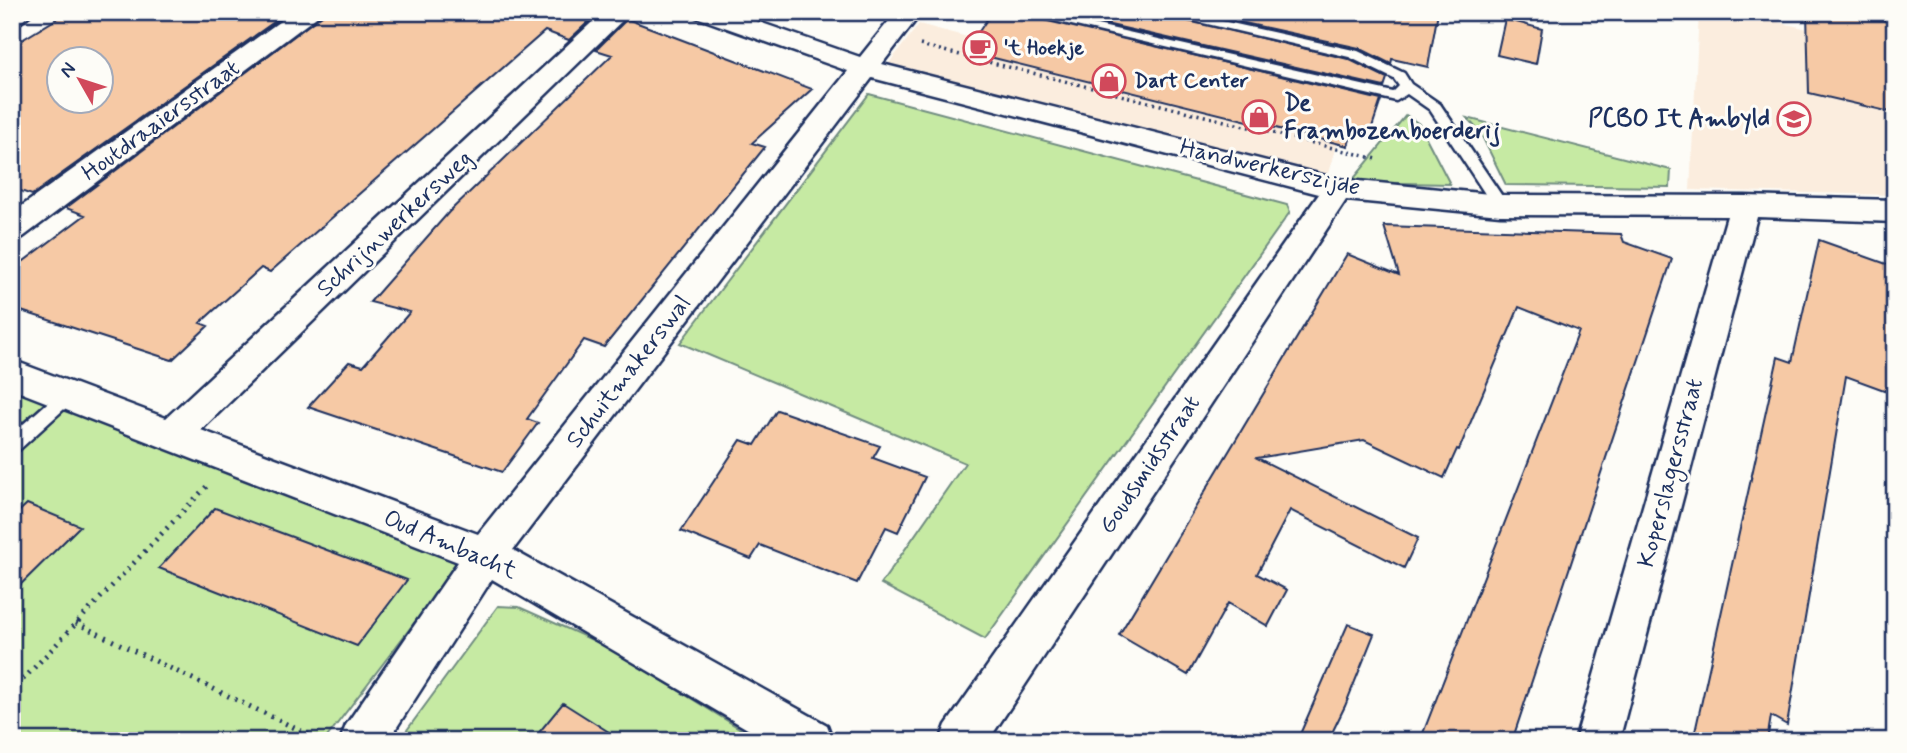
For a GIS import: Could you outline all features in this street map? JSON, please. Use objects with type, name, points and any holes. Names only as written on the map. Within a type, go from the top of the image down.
[{"type":"street","name":"Houtdraaiersstraat","points":[[12,229],[310,12]]},
{"type":"street","name":"Schrijnwerkersweg","points":[[172,435],[618,12]]},
{"type":"street","name":"Handwerkerszijde","points":[[705,12],[867,69],[1014,104],[1338,189],[1500,205],[1745,206],[1895,211]]},
{"type":"street","name":"Schuitmakerswal","points":[[362,741],[486,555],[899,25]]},
{"type":"street","name":"Goudsmidsstraat","points":[[962,741],[1338,189]]},
{"type":"street","name":"Koperslagersstraat","points":[[1597,741],[1745,206]]},
{"type":"street","name":"Oud Ambacht","points":[[12,374],[486,555],[811,741]]},
{"type":"lane","points":[[1022,12],[1396,97],[1406,87]]},
{"type":"lane","points":[[1161,12],[1353,54],[1399,76],[1406,87],[1434,107],[1500,205]]},
{"type":"lane","points":[[12,445],[68,395]]},
{"type":"path","points":[[899,25],[971,56],[1380,160]]},
{"type":"path","points":[[12,691],[234,459]]},
{"type":"path","points":[[76,623],[322,741]]},
{"type":"shaded area","name":"PCBO It Ambyld","points":[[1699,12],[1734,12],[1895,49],[1895,195],[1690,190]]},
{"type":"shaded area","points":[[919,24],[1339,137],[1324,192],[883,71]]},
{"type":"green space","points":[[869,94],[1287,205],[1290,212],[985,639],[881,584],[965,463],[680,343]]},
{"type":"green space","points":[[1406,115],[1419,124],[1450,184],[1351,182]]},
{"type":"green space","points":[[1467,118],[1671,170],[1670,187],[1506,185],[1480,132]]},
{"type":"green space","points":[[12,389],[462,560],[324,741],[12,741]]},
{"type":"green space","points":[[498,606],[519,607],[608,647],[760,741],[399,741]]},
{"type":"building","points":[[68,12],[288,12],[32,195],[12,188],[12,46]]},
{"type":"building","points":[[326,12],[599,12],[569,40],[545,31],[270,272],[261,268],[200,323],[208,326],[172,360],[12,308],[12,270],[85,215],[66,208]]},
{"type":"building","points":[[992,12],[1014,12],[1381,100],[1370,133],[1353,129],[1348,146],[966,51]]},
{"type":"building","points":[[1053,12],[1154,12],[1348,59],[1387,78],[1384,87]]},
{"type":"building","points":[[1194,12],[1438,12],[1428,67],[1392,59],[1391,64],[1359,48]]},
{"type":"building","points":[[1807,12],[1844,12],[1887,21],[1895,58],[1895,113],[1809,93]]},
{"type":"building","points":[[627,19],[812,89],[752,143],[765,147],[604,347],[584,340],[527,419],[538,423],[502,472],[308,407],[349,362],[363,366],[410,312],[370,302],[449,212],[612,55],[596,50]]},
{"type":"building","points":[[1505,19],[1542,29],[1536,64],[1497,55]]},
{"type":"building","points":[[1384,226],[1621,234],[1624,242],[1672,259],[1512,741],[1420,741],[1579,331],[1519,307],[1459,450],[1457,449],[1444,478],[1364,440],[1257,458],[1418,538],[1404,568],[1290,510],[1257,574],[1287,590],[1268,626],[1228,603],[1188,675],[1119,635],[1347,254],[1399,275]]},
{"type":"building","points":[[1819,240],[1895,267],[1895,394],[1846,376],[1787,725],[1771,716],[1767,741],[1693,741],[1778,357],[1792,362]]},
{"type":"building","points":[[777,410],[880,446],[873,458],[925,477],[898,532],[886,527],[857,583],[760,545],[751,559],[681,531],[741,440],[755,445]]},
{"type":"building","points":[[27,504],[80,526],[12,593],[12,518]]},
{"type":"building","points":[[215,508],[407,580],[357,646],[159,568]]},
{"type":"building","points":[[1348,624],[1374,634],[1345,706],[1328,741],[1297,741]]},
{"type":"building","points":[[563,703],[623,741],[532,741]]},
{"type":"place","name":"'t Hoekje","points":[[980,48]]},
{"type":"place","name":"Dart Center","points":[[1109,81]]},
{"type":"place","name":"De Frambozenboerderij","points":[[1259,117]]},
{"type":"place","name":"PCBO It Ambyld","points":[[1794,119]]}]
